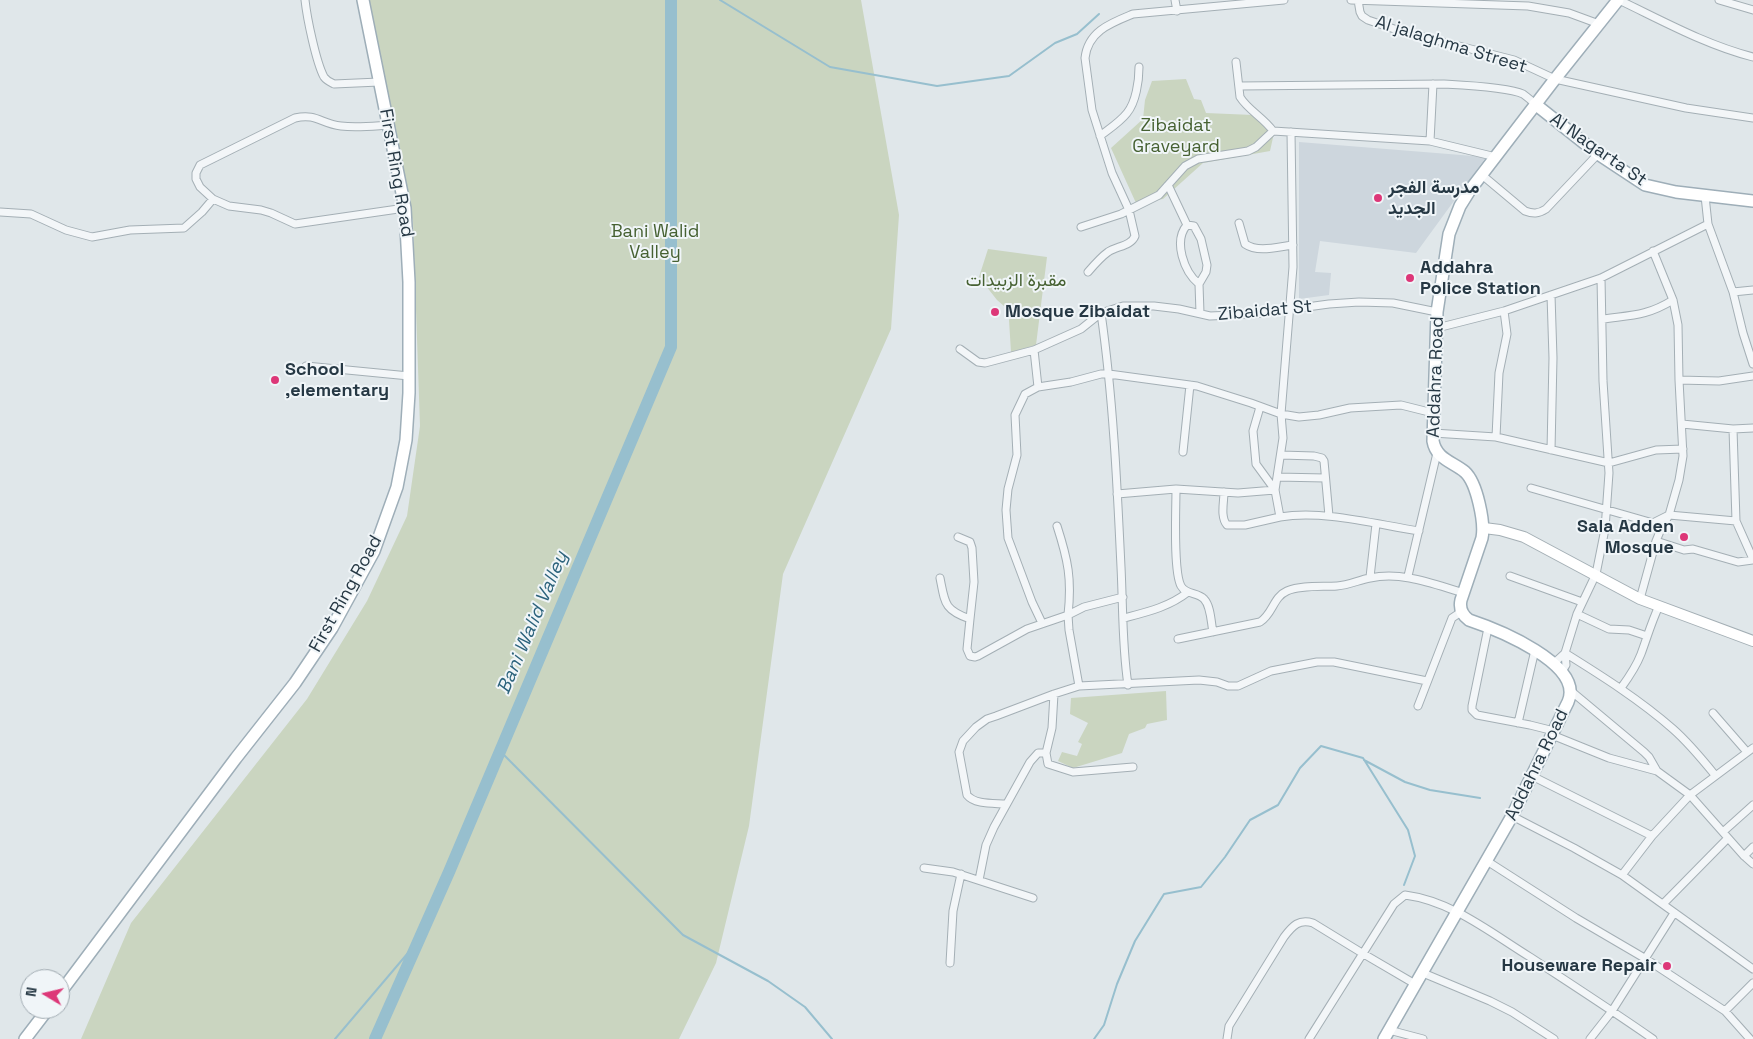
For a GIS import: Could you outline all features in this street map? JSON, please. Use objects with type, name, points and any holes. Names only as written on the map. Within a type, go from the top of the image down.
[{"type":"main road","name":"First Ring Road","points":[[70,979],[122,908],[295,683],[332,628],[374,551],[397,487],[406,440],[409,376],[409,282],[404,208],[363,0]]},
{"type":"main road","name":"Addahra Road","points":[[1387,1034],[1512,816],[1568,702],[1571,691],[1568,681],[1557,668],[1535,650],[1470,620],[1461,612],[1460,604],[1484,528],[1482,515],[1470,478],[1464,471],[1443,458],[1433,445],[1437,312],[1450,234],[1460,206],[1555,79],[1619,0]]},
{"type":"main road","name":"Al Nagarta St","points":[[1536,104],[1598,154],[1645,185],[1705,196],[1753,201]]},
{"type":"main road","points":[[1484,528],[1524,537],[1640,599],[1753,641]]},
{"type":"main road","points":[[25,1039],[40,1019]]},
{"type":"street","points":[[305,0],[317,56],[324,76],[329,82],[334,84],[379,82]]},
{"type":"street","points":[[1175,0],[1177,11]]},
{"type":"street","points":[[1088,272],[1107,253],[1134,239],[1135,231],[1129,210],[1112,173],[1092,110],[1085,58],[1090,40],[1109,24],[1133,14],[1284,0]]},
{"type":"street","points":[[1351,0],[1527,3],[1569,13],[1598,24]]},
{"type":"street","name":"Al jalaghma Street","points":[[1358,0],[1362,16],[1368,20],[1400,31],[1514,60],[1555,79],[1686,108],[1753,118]]},
{"type":"street","points":[[1619,0],[1709,43],[1753,57]]},
{"type":"street","points":[[1719,0],[1753,10]]},
{"type":"street","points":[[1236,62],[1240,97],[1273,130],[1430,141],[1496,157]]},
{"type":"street","points":[[1100,136],[1131,108],[1139,67]]},
{"type":"street","points":[[1430,141],[1433,84]]},
{"type":"street","points":[[1240,86],[1469,85],[1523,94],[1536,104]]},
{"type":"street","points":[[389,125],[340,126],[330,124],[316,117],[305,116],[295,118],[200,165],[196,179],[200,187],[213,199],[229,206],[271,213],[295,224],[404,208]]},
{"type":"street","points":[[1081,228],[1129,210],[1159,195],[1184,166],[1198,159],[1248,151],[1256,147],[1273,130]]},
{"type":"street","points":[[1280,517],[1275,490],[1283,438],[1281,414],[1290,310],[1293,245],[1291,132]]},
{"type":"street","points":[[1482,176],[1524,211],[1533,214],[1539,213],[1546,209],[1598,154]]},
{"type":"street","points":[[1168,185],[1187,225]]},
{"type":"street","points":[[1705,196],[1708,224],[1733,292],[1753,364]]},
{"type":"street","points":[[0,212],[31,214],[66,230],[92,237],[130,230],[184,228],[213,199]]},
{"type":"street","points":[[1239,223],[1245,244],[1256,250],[1293,245]]},
{"type":"street","points":[[1437,328],[1504,311],[1602,278],[1708,224]]},
{"type":"street","points":[[1187,225],[1194,226],[1198,231],[1206,256],[1206,272],[1199,284],[1200,313]]},
{"type":"street","points":[[1187,225],[1181,235],[1181,248],[1187,270],[1199,284]]},
{"type":"street","points":[[1640,599],[1656,541],[1660,529],[1669,515],[1683,466],[1678,325],[1673,300],[1653,251]]},
{"type":"street","points":[[1557,668],[1565,653],[1576,614],[1596,574],[1605,529],[1609,463],[1603,381],[1602,278]]},
{"type":"street","points":[[1733,292],[1753,290]]},
{"type":"street","points":[[1551,295],[1553,358],[1551,450]]},
{"type":"street","points":[[1603,319],[1645,314],[1673,300]]},
{"type":"street","name":"Zibaidat St","points":[[960,349],[978,362],[985,363],[1034,350],[1081,329],[1101,313],[1123,306],[1154,306],[1210,316],[1232,316],[1359,302],[1393,303],[1437,312]]},
{"type":"street","points":[[1496,437],[1499,373],[1507,334],[1504,311]]},
{"type":"street","points":[[1101,313],[1109,374],[1123,597],[1124,661],[1128,684]]},
{"type":"street","points":[[1034,350],[1038,387]]},
{"type":"street","points":[[306,366],[409,376]]},
{"type":"street","points":[[1042,623],[1008,538],[1006,510],[1008,489],[1017,455],[1014,423],[1016,410],[1026,394],[1038,387],[1109,374],[1190,385],[1252,403],[1281,414],[1309,416],[1350,408],[1402,405],[1433,413]]},
{"type":"street","points":[[1679,380],[1719,381],[1753,376]]},
{"type":"street","points":[[1182,452],[1190,385]]},
{"type":"street","points":[[1260,407],[1253,431],[1256,464],[1275,490]]},
{"type":"street","points":[[1682,424],[1733,429],[1753,428]]},
{"type":"street","points":[[1656,541],[1684,550],[1693,549],[1738,562],[1753,559],[1736,521],[1733,429]]},
{"type":"street","points":[[1432,433],[1496,437],[1609,463],[1656,450],[1683,449]]},
{"type":"street","points":[[1408,576],[1437,452]]},
{"type":"street","points":[[1281,455],[1319,456],[1324,461],[1329,516]]},
{"type":"street","points":[[1277,477],[1325,478]]},
{"type":"street","points":[[1531,488],[1653,523],[1669,515],[1736,521]]},
{"type":"street","points":[[1117,494],[1176,489],[1250,493],[1275,490]]},
{"type":"street","points":[[1176,489],[1177,567],[1181,587],[1204,599],[1213,632]]},
{"type":"street","points":[[1224,492],[1223,517],[1224,523],[1227,525],[1244,525],[1280,517],[1301,515],[1329,516],[1419,531]]},
{"type":"street","points":[[1370,577],[1376,524]]},
{"type":"street","points":[[1057,526],[1067,559],[1070,581],[1069,630],[1079,686]]},
{"type":"street","points":[[958,537],[970,542],[972,548],[974,582],[967,649],[970,656],[975,658],[1027,629],[1068,615],[1084,607],[1123,597]]},
{"type":"street","points":[[1178,639],[1260,622],[1266,618],[1276,599],[1287,591],[1340,586],[1356,583],[1370,577],[1408,576],[1464,593]]},
{"type":"street","points":[[1510,576],[1582,602]]},
{"type":"street","points":[[940,578],[944,598],[951,610],[954,614],[970,619]]},
{"type":"street","points":[[1124,618],[1165,607],[1177,601],[1188,592]]},
{"type":"street","points":[[1621,688],[1634,668],[1650,624],[1659,606]]},
{"type":"street","points":[[1418,706],[1452,618],[1461,612]]},
{"type":"street","points":[[1576,614],[1609,629],[1629,630],[1647,636]]},
{"type":"street","points":[[1488,628],[1472,706],[1472,710],[1477,715],[1518,723],[1553,733],[1609,758],[1657,770]]},
{"type":"street","points":[[1518,723],[1535,650]]},
{"type":"street","points":[[1557,668],[1566,665],[1565,653]]},
{"type":"street","points":[[1565,653],[1621,688],[1672,729],[1693,749],[1715,775]]},
{"type":"street","points":[[1006,804],[970,799],[965,789],[959,756],[960,746],[987,719],[1079,686],[1199,680],[1217,682],[1228,686],[1238,686],[1271,671],[1317,662],[1334,662],[1427,681]]},
{"type":"street","points":[[1571,691],[1649,757],[1657,770],[1690,795],[1753,864]]},
{"type":"street","points":[[1054,694],[1052,728],[1046,753],[1048,764],[1073,772],[1133,767]]},
{"type":"street","points":[[1622,875],[1652,836],[1690,795],[1750,750],[1713,713]]},
{"type":"street","points":[[979,880],[986,846],[1006,804],[1034,756],[1038,753],[1046,753]]},
{"type":"street","points":[[1532,776],[1652,836]]},
{"type":"street","points":[[1663,904],[1753,806]]},
{"type":"street","points":[[1512,816],[1622,875],[1753,969]]},
{"type":"street","points":[[1744,856],[1753,846]]},
{"type":"street","points":[[1487,861],[1576,918],[1646,958],[1725,1011],[1750,1039]]},
{"type":"street","points":[[924,868],[961,874],[1033,898]]},
{"type":"street","points":[[950,963],[953,911],[961,874]]},
{"type":"street","points":[[1309,1039],[1394,904],[1405,895],[1414,896],[1457,911],[1653,1039]]},
{"type":"street","points":[[1590,1039],[1612,1011],[1674,913]]},
{"type":"street","points":[[1227,1039],[1229,1026],[1284,936],[1298,922],[1314,923],[1415,984]]},
{"type":"street","points":[[1423,972],[1512,1012],[1554,1039]]},
{"type":"street","points":[[1725,1011],[1753,983]]},
{"type":"street","points":[[1387,1034],[1423,1039]]},
{"type":"shaded area","name":"مدرسة الفجر الجديد","points":[[1299,142],[1486,157],[1416,253],[1320,241],[1315,272],[1331,273],[1329,295],[1299,299]]},
{"type":"green space","name":"Bani Walid Valley","points":[[365,0],[861,0],[899,215],[891,329],[783,574],[749,826],[716,963],[679,1039],[81,1039],[131,923],[307,699],[367,601],[407,516],[420,426],[413,222]]},
{"type":"green space","name":"Zibaidat Graveyard","points":[[1186,79],[1194,99],[1201,100],[1206,113],[1253,115],[1274,133],[1270,151],[1203,163],[1163,199],[1136,203],[1111,148],[1143,119],[1145,100],[1152,81]]},
{"type":"green space","name":"مقبرة الزبيدات","points":[[988,249],[1047,257],[1036,345],[1011,352],[1009,320],[1012,313],[997,300],[979,277]]},
{"type":"green space","points":[[1166,691],[1167,720],[1147,724],[1145,728],[1129,734],[1122,753],[1073,768],[1058,761],[1062,752],[1077,756],[1082,744],[1078,742],[1088,723],[1070,714],[1071,698]]},
{"type":"waterway","name":"Bani Walid Valley","points":[[375,1039],[449,872],[671,347],[671,0]]},
{"type":"waterway","points":[[720,0],[830,67],[937,86],[1009,76],[1055,43],[1077,34],[1099,14]]},
{"type":"waterway","points":[[1094,1039],[1104,1025],[1117,984],[1135,941],[1164,894],[1201,887],[1225,857],[1250,820],[1278,805],[1300,768],[1321,746],[1363,758],[1408,830],[1415,856],[1404,885]]},
{"type":"waterway","points":[[500,751],[683,935],[768,981],[805,1007],[832,1039]]},
{"type":"waterway","points":[[1364,760],[1405,782],[1430,790],[1480,798]]},
{"type":"waterway","points":[[335,1039],[419,940]]},
{"type":"place","name":"مدرسة الفجر الجديد","points":[[1378,198]]},
{"type":"place","name":"Addahra Police Station","points":[[1410,278]]},
{"type":"place","name":"Mosque Zibaidat","points":[[995,312]]},
{"type":"place","name":"School ,elementary","points":[[275,380]]},
{"type":"place","name":"Sala Adden Mosque","points":[[1684,537]]},
{"type":"place","name":"Houseware Repair","points":[[1667,966]]}]
